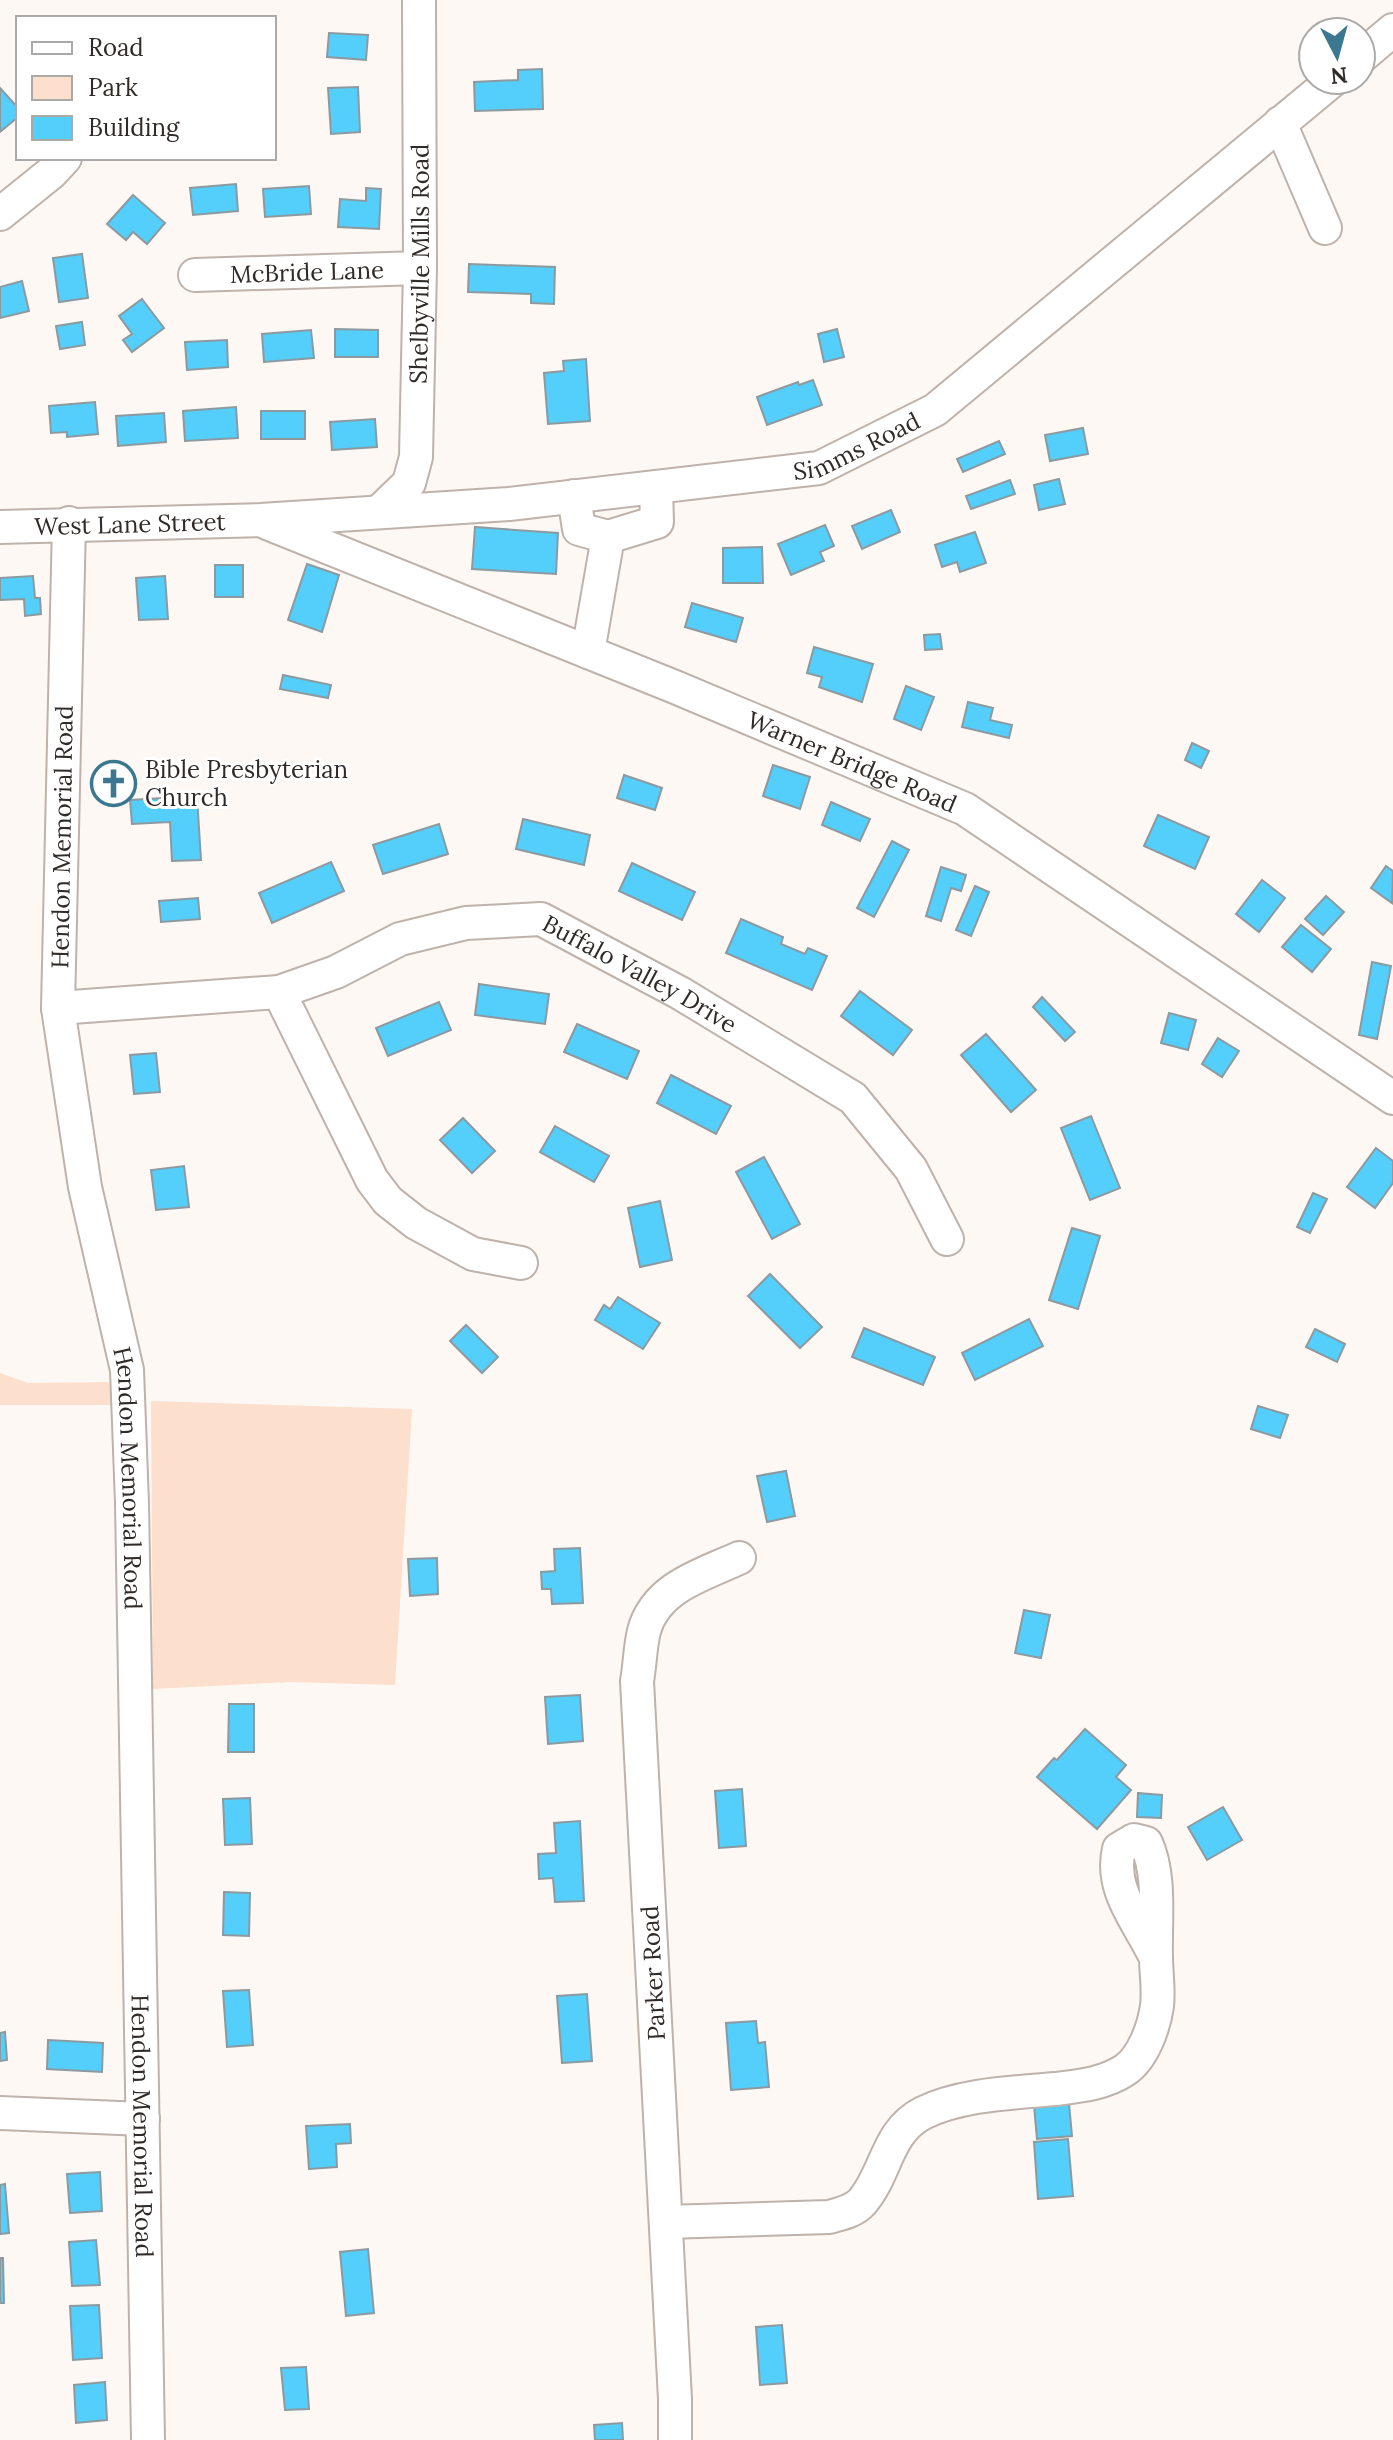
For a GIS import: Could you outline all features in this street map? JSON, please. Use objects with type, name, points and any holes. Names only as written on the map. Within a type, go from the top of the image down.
[{"type":"street","name":"Shelbyville Mills Road","points":[[379,512],[409,483],[416,457],[420,268],[419,0]]},
{"type":"street","points":[[1377,44],[1393,30]]},
{"type":"street","name":"Simms Road","points":[[261,520],[509,504],[819,468],[935,410],[1313,96]]},
{"type":"street","points":[[1280,123],[1325,228]]},
{"type":"street","points":[[0,214],[63,160]]},
{"type":"street","name":"McBride Lane","points":[[195,275],[420,268]]},
{"type":"street","points":[[574,496],[579,529],[608,537],[657,522],[656,488]]},
{"type":"street","name":"West Lane Street","points":[[0,527],[261,520]]},
{"type":"street","name":"Warner Bridge Road","points":[[261,520],[965,809],[1393,1098]]},
{"type":"street","name":"Hendon Memorial Road","points":[[69,523],[58,1008],[85,1187],[127,1370],[148,2440]]},
{"type":"street","points":[[588,652],[608,537]]},
{"type":"street","name":"Buffalo Valley Drive","points":[[58,1008],[279,992],[336,972],[400,939],[466,923],[541,919],[680,993],[853,1098],[911,1169],[947,1239]]},
{"type":"street","points":[[279,992],[372,1180],[388,1201],[416,1223],[473,1254],[521,1263]]},
{"type":"street","name":"Parker Road","points":[[675,2440],[637,1681],[644,1631],[657,1603],[678,1586],[739,1558]]},
{"type":"street","points":[[666,2222],[829,2217],[840,2214],[862,2202],[892,2141],[922,2114],[949,2104],[1084,2086],[1127,2069],[1151,2029],[1157,2005],[1156,1958]]},
{"type":"street","points":[[0,2113],[143,2119]]},
{"type":"green space","points":[[0,1373],[28,1383],[109,1382],[113,1405],[0,1405]]},
{"type":"green space","points":[[151,1401],[412,1409],[395,1685],[290,1682],[153,1689]]},
{"type":"building","points":[[329,33],[368,35],[366,60],[327,57]]},
{"type":"building","points":[[542,69],[543,109],[475,111],[474,82],[518,80],[518,70]]},
{"type":"building","points":[[358,87],[360,132],[331,134],[328,88]]},
{"type":"building","points":[[0,88],[16,106],[16,119],[0,132]]},
{"type":"building","points":[[236,184],[238,211],[193,215],[190,188]]},
{"type":"building","points":[[309,186],[311,214],[265,217],[263,189]]},
{"type":"building","points":[[366,188],[381,189],[379,229],[338,227],[340,199],[366,201]]},
{"type":"building","points":[[133,195],[165,223],[147,244],[133,232],[126,240],[107,224]]},
{"type":"building","points":[[82,254],[88,298],[59,302],[53,258]]},
{"type":"building","points":[[469,264],[555,267],[554,304],[531,303],[531,294],[468,292]]},
{"type":"building","points":[[22,281],[29,311],[0,318],[0,287]]},
{"type":"building","points":[[142,299],[164,328],[132,352],[123,340],[132,334],[119,316]]},
{"type":"building","points":[[82,322],[85,345],[60,349],[56,326]]},
{"type":"building","points":[[335,329],[378,330],[378,357],[335,357]]},
{"type":"building","points":[[837,329],[844,357],[824,362],[818,334]]},
{"type":"building","points":[[311,330],[314,358],[264,362],[262,334]]},
{"type":"building","points":[[227,340],[228,367],[187,370],[185,342]]},
{"type":"building","points":[[586,359],[590,421],[548,424],[544,373],[564,371],[563,361]]},
{"type":"building","points":[[813,380],[822,405],[767,425],[757,397],[798,382],[799,385]]},
{"type":"building","points":[[95,402],[98,434],[67,437],[67,432],[51,433],[49,406]]},
{"type":"building","points":[[236,407],[238,438],[185,441],[183,411]]},
{"type":"building","points":[[261,411],[305,411],[305,439],[261,439]]},
{"type":"building","points":[[164,413],[166,442],[118,446],[116,416]]},
{"type":"building","points":[[375,419],[377,447],[332,450],[330,422]]},
{"type":"building","points":[[1083,428],[1088,454],[1050,461],[1045,435]]},
{"type":"building","points":[[999,441],[1005,454],[963,472],[957,459]]},
{"type":"building","points":[[1059,479],[1065,504],[1039,510],[1034,485]]},
{"type":"building","points":[[1010,480],[1015,494],[971,509],[966,496]]},
{"type":"building","points":[[891,510],[900,532],[862,549],[852,526]]},
{"type":"building","points":[[825,525],[834,546],[820,552],[824,561],[791,575],[778,544]]},
{"type":"building","points":[[475,527],[558,533],[556,574],[472,569]]},
{"type":"building","points":[[975,532],[986,563],[960,572],[957,562],[942,567],[935,545]]},
{"type":"building","points":[[762,547],[763,583],[723,583],[723,548]]},
{"type":"building","points":[[307,564],[339,575],[322,632],[288,620]]},
{"type":"building","points":[[215,565],[243,565],[243,597],[215,597]]},
{"type":"building","points":[[33,576],[35,598],[40,598],[41,614],[25,616],[24,599],[0,600],[0,578]]},
{"type":"building","points":[[165,576],[168,619],[139,620],[136,578]]},
{"type":"building","points":[[692,603],[743,618],[736,642],[685,627]]},
{"type":"building","points":[[940,634],[942,649],[925,650],[924,635]]},
{"type":"building","points":[[814,647],[873,664],[862,702],[819,687],[822,677],[807,673]]},
{"type":"building","points":[[283,675],[331,685],[328,698],[280,689]]},
{"type":"building","points":[[906,686],[934,697],[921,730],[894,719]]},
{"type":"building","points":[[968,702],[993,708],[990,720],[1012,725],[1009,738],[962,727]]},
{"type":"building","points":[[1192,743],[1209,751],[1201,768],[1185,760]]},
{"type":"building","points":[[773,765],[810,777],[800,809],[763,796]]},
{"type":"building","points":[[624,775],[662,788],[655,810],[617,798]]},
{"type":"building","points":[[197,796],[201,860],[172,861],[170,822],[132,824],[130,800]]},
{"type":"building","points":[[831,802],[870,819],[860,841],[822,825]]},
{"type":"building","points":[[1158,815],[1209,837],[1195,869],[1144,846]]},
{"type":"building","points":[[523,819],[590,835],[584,865],[516,849]]},
{"type":"building","points":[[439,824],[448,854],[383,874],[373,845]]},
{"type":"building","points":[[892,841],[909,850],[874,917],[857,908]]},
{"type":"building","points":[[331,862],[344,891],[272,923],[259,893]]},
{"type":"building","points":[[632,863],[695,892],[682,920],[619,891]]},
{"type":"building","points":[[1386,866],[1393,871],[1392,903],[1371,888]]},
{"type":"building","points":[[941,867],[966,875],[961,891],[951,888],[941,921],[926,916]]},
{"type":"building","points":[[1262,880],[1285,898],[1259,932],[1236,914]]},
{"type":"building","points":[[975,886],[989,892],[971,936],[956,930]]},
{"type":"building","points":[[1326,896],[1344,912],[1323,935],[1305,919]]},
{"type":"building","points":[[198,898],[200,919],[161,922],[159,901]]},
{"type":"building","points":[[741,919],[783,937],[781,944],[805,954],[808,948],[827,956],[812,990],[726,953]]},
{"type":"building","points":[[1301,925],[1331,949],[1312,972],[1282,947]]},
{"type":"building","points":[[1372,962],[1391,966],[1377,1039],[1359,1035]]},
{"type":"building","points":[[479,984],[549,994],[545,1024],[475,1015]]},
{"type":"building","points":[[860,991],[912,1030],[893,1055],[841,1016]]},
{"type":"building","points":[[1042,997],[1075,1032],[1065,1041],[1033,1007]]},
{"type":"building","points":[[439,1002],[451,1030],[388,1056],[376,1028]]},
{"type":"building","points":[[1169,1013],[1196,1020],[1188,1050],[1161,1043]]},
{"type":"building","points":[[577,1024],[639,1051],[627,1079],[564,1052]]},
{"type":"building","points":[[986,1034],[1036,1090],[1011,1112],[961,1055]]},
{"type":"building","points":[[1218,1038],[1239,1051],[1222,1077],[1202,1064]]},
{"type":"building","points":[[156,1053],[160,1092],[134,1094],[130,1055]]},
{"type":"building","points":[[671,1075],[731,1106],[716,1134],[657,1103]]},
{"type":"building","points":[[1091,1116],[1120,1188],[1090,1200],[1061,1128]]},
{"type":"building","points":[[463,1118],[495,1151],[472,1173],[440,1140]]},
{"type":"building","points":[[555,1126],[609,1156],[594,1182],[540,1152]]},
{"type":"building","points":[[1376,1148],[1393,1161],[1393,1183],[1375,1208],[1347,1187]]},
{"type":"building","points":[[764,1157],[800,1224],[772,1239],[736,1172]]},
{"type":"building","points":[[184,1166],[189,1207],[156,1210],[151,1170]]},
{"type":"building","points":[[1313,1193],[1327,1199],[1310,1233],[1297,1227]]},
{"type":"building","points":[[660,1201],[672,1260],[640,1267],[628,1208]]},
{"type":"building","points":[[1072,1228],[1100,1236],[1078,1309],[1049,1300]]},
{"type":"building","points":[[770,1274],[822,1327],[800,1348],[748,1296]]},
{"type":"building","points":[[618,1297],[660,1323],[643,1349],[595,1320],[604,1305],[610,1309]]},
{"type":"building","points":[[1029,1319],[1043,1346],[975,1380],[962,1353]]},
{"type":"building","points":[[466,1325],[498,1357],[482,1373],[450,1341]]},
{"type":"building","points":[[864,1328],[935,1357],[923,1385],[852,1357]]},
{"type":"building","points":[[1315,1329],[1345,1344],[1337,1362],[1306,1347]]},
{"type":"building","points":[[1258,1406],[1288,1415],[1280,1438],[1251,1429]]},
{"type":"building","points":[[786,1471],[795,1516],[767,1522],[757,1476]]},
{"type":"building","points":[[580,1548],[583,1603],[552,1604],[551,1589],[542,1589],[541,1572],[555,1571],[554,1549]]},
{"type":"building","points":[[437,1558],[438,1594],[410,1596],[408,1559]]},
{"type":"building","points":[[1024,1610],[1050,1615],[1041,1658],[1015,1653]]},
{"type":"building","points":[[580,1695],[583,1741],[548,1744],[545,1697]]},
{"type":"building","points":[[229,1704],[254,1704],[254,1752],[228,1752]]},
{"type":"building","points":[[1085,1729],[1126,1765],[1116,1777],[1131,1790],[1097,1829],[1037,1777]]},
{"type":"building","points":[[742,1789],[746,1846],[719,1848],[715,1791]]},
{"type":"building","points":[[1138,1793],[1162,1795],[1161,1818],[1137,1817]]},
{"type":"building","points":[[250,1798],[252,1844],[225,1845],[223,1799]]},
{"type":"building","points":[[1223,1807],[1242,1840],[1207,1860],[1188,1827]]},
{"type":"building","points":[[580,1821],[584,1901],[555,1902],[553,1878],[539,1879],[538,1854],[556,1853],[554,1823]]},
{"type":"building","points":[[224,1892],[250,1893],[249,1936],[223,1935]]},
{"type":"building","points":[[249,1990],[253,2045],[227,2047],[223,1991]]},
{"type":"building","points":[[587,1994],[592,2061],[562,2063],[557,1996]]},
{"type":"building","points":[[756,2021],[758,2043],[765,2042],[769,2087],[731,2090],[726,2023]]},
{"type":"building","points":[[5,2032],[7,2060],[0,2061],[0,2033]]},
{"type":"building","points":[[48,2040],[103,2043],[102,2072],[47,2069]]},
{"type":"building","points":[[1069,2103],[1072,2136],[1037,2139],[1034,2106]]},
{"type":"building","points":[[350,2124],[351,2143],[336,2144],[337,2167],[309,2169],[306,2126]]},
{"type":"building","points":[[1068,2139],[1073,2196],[1038,2199],[1034,2142]]},
{"type":"building","points":[[100,2172],[102,2211],[70,2213],[67,2174]]},
{"type":"building","points":[[5,2184],[9,2233],[0,2234],[0,2185]]},
{"type":"building","points":[[96,2240],[100,2285],[72,2286],[69,2242]]},
{"type":"building","points":[[368,2249],[374,2313],[346,2316],[340,2252]]},
{"type":"building","points":[[0,2258],[3,2258],[4,2303],[0,2303]]},
{"type":"building","points":[[99,2305],[102,2358],[73,2360],[70,2306]]},
{"type":"building","points":[[782,2325],[787,2383],[760,2385],[756,2327]]},
{"type":"building","points":[[306,2367],[309,2409],[285,2410],[281,2368]]},
{"type":"building","points":[[105,2382],[107,2420],[76,2423],[74,2385]]},
{"type":"building","points":[[622,2423],[623,2440],[595,2440],[594,2425]]},
{"type":"place","name":"Bible Presbyterian Church","points":[[114,783]]}]
